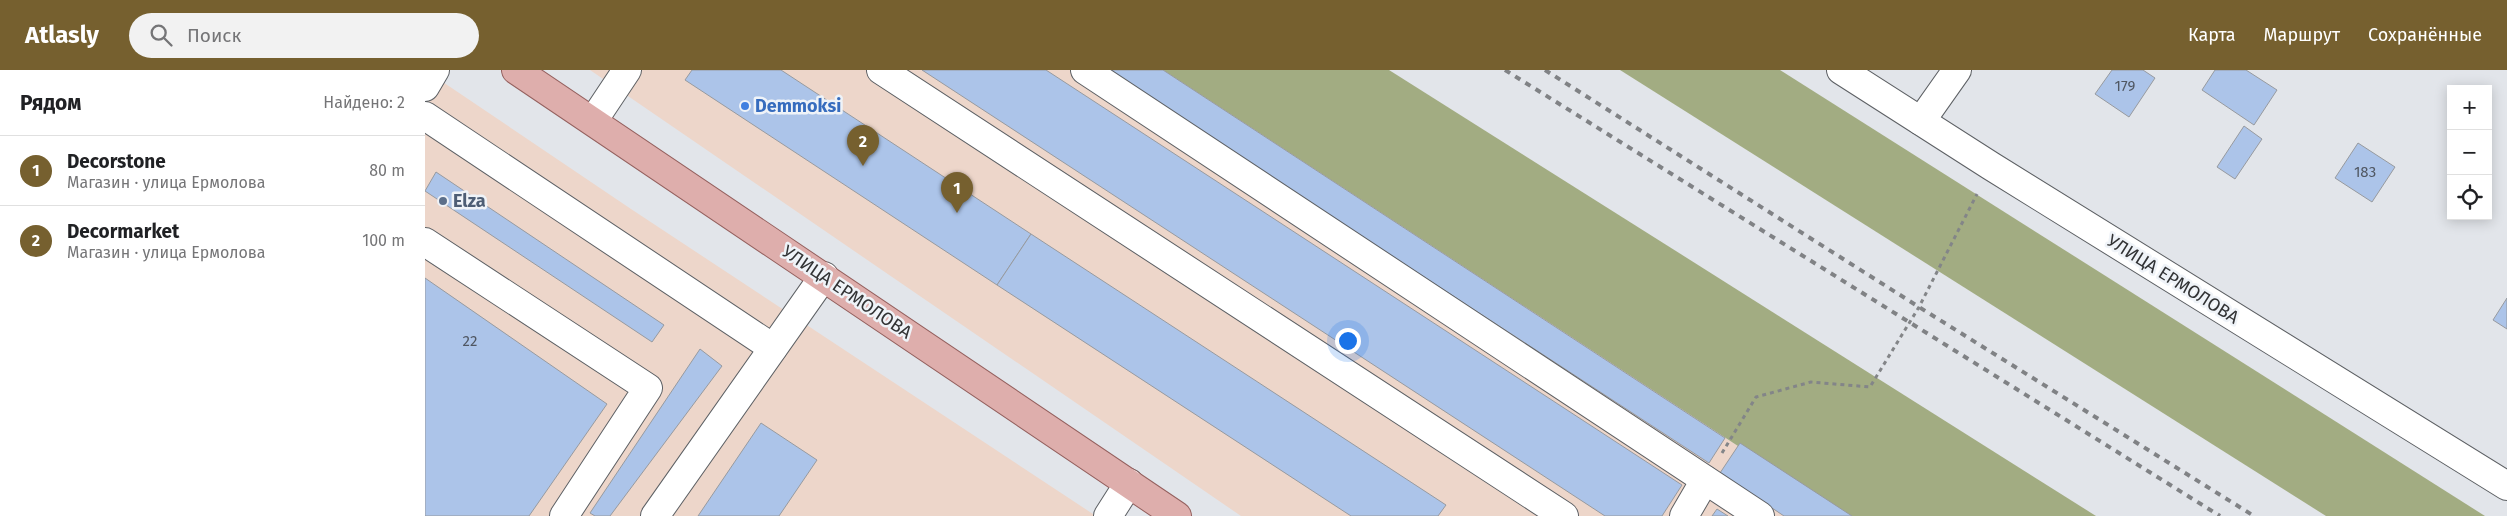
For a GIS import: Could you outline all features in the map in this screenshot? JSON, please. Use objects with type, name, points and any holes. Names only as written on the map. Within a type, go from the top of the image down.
[{"type":"main road","name":"УЛИЦА ЕРМОЛОВА","points":[[516,70],[824,276],[1177,516]]},
{"type":"street","points":[[425,87],[435,70]]},
{"type":"street","points":[[593,121],[627,70]]},
{"type":"street","points":[[881,70],[1564,516]]},
{"type":"street","points":[[1085,70],[1759,516]]},
{"type":"street","name":"УЛИЦА ЕРМОЛОВА","points":[[1841,70],[1991,166],[2507,486]]},
{"type":"street","points":[[1921,121],[1957,70]]},
{"type":"street","points":[[425,116],[773,348]]},
{"type":"street","points":[[425,242],[648,388],[564,516]]},
{"type":"street","points":[[655,516],[824,276]]},
{"type":"street","points":[[1684,516],[1705,480]]},
{"type":"street","points":[[1108,516],[1129,483]]},
{"type":"path","points":[[1705,480],[1756,397],[1811,382],[1870,387],[1919,307],[1991,166]]},
{"type":"shaded area","points":[[425,70],[631,209],[1096,516],[425,516]]},
{"type":"shaded area","points":[[590,70],[1163,70],[1845,516],[1241,516]]},
{"type":"green space","points":[[1163,70],[1389,70],[2096,516],[1845,516]]},
{"type":"green space","points":[[1620,70],[1780,70],[2485,516],[2326,516]]},
{"type":"building","points":[[692,70],[781,70],[1031,234],[997,285],[685,80]]},
{"type":"building","points":[[922,70],[1046,70],[1682,485],[1662,516],[1605,516]]},
{"type":"building","points":[[1107,70],[1163,70],[1725,438],[1709,463]]},
{"type":"building","points":[[2112,70],[2143,70],[2155,78],[2129,117],[2095,94]]},
{"type":"building","points":[[2215,70],[2246,70],[2277,90],[2254,125],[2202,90]]},
{"type":"building","points":[[2244,126],[2262,139],[2235,179],[2217,167]]},
{"type":"building","points":[[2358,143],[2395,167],[2372,202],[2335,178]]},
{"type":"building","points":[[436,172],[664,325],[652,342],[425,191]]},
{"type":"building","points":[[1031,234],[1446,505],[1438,516],[1351,516],[997,285]]},
{"type":"building","points":[[425,278],[607,404],[529,516],[425,516]]},
{"type":"building","points":[[2507,298],[2507,329],[2493,320]]},
{"type":"building","points":[[700,349],[722,366],[610,516],[595,516],[590,513]]},
{"type":"building","points":[[761,423],[817,460],[779,516],[698,516]]},
{"type":"building","points":[[1740,443],[1852,516],[1784,516],[1720,473]]},
{"type":"building","points":[[1717,509],[1728,516],[1712,516]]},
{"type":"railway","points":[[1505,70],[2220,516]]},
{"type":"railway","points":[[1545,70],[2254,516]]},
{"type":"place","name":"Demmoksi","points":[[745,106]]},
{"type":"place","name":"Decormarket","points":[[863,166]]},
{"type":"place","name":"Elza","points":[[443,201]]},
{"type":"place","name":"Decorstone","points":[[957,213]]}]
